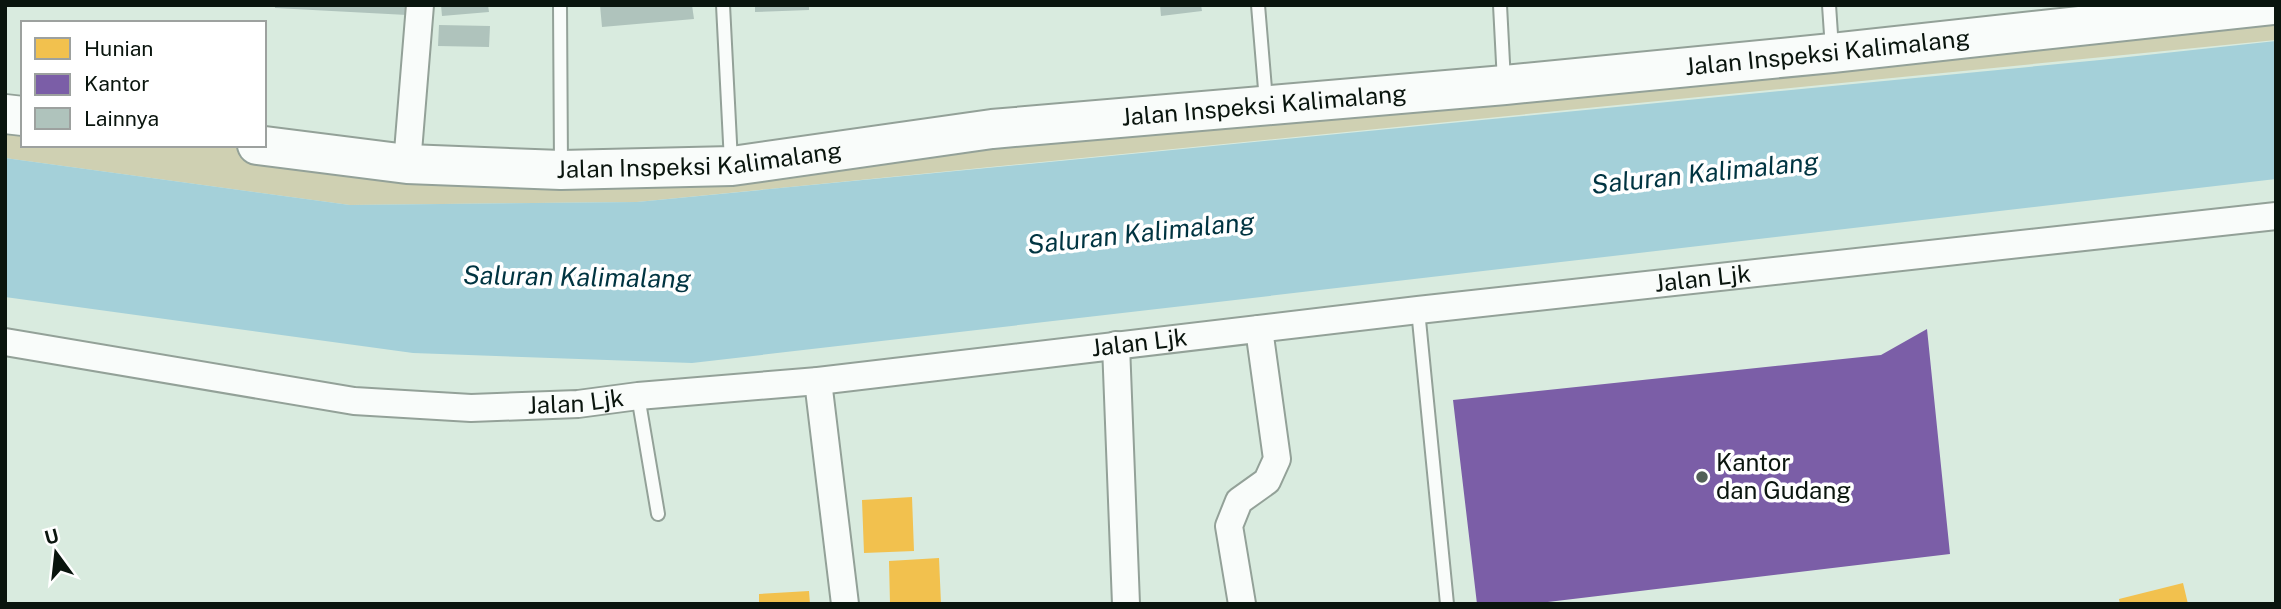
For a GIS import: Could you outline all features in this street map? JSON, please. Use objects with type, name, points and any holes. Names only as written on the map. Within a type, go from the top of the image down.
[{"type":"main road","name":"Jalan Inspeksi Kalimalang","points":[[266,146],[407,164],[561,170],[732,166],[992,129],[1505,85],[1832,53],[2160,11],[2272,5]]},
{"type":"street","points":[[407,164],[420,5]]},
{"type":"street","name":"Jalan Ljk","points":[[5,342],[354,401],[471,408],[578,404],[639,396],[818,381],[1418,310],[2276,216]]},
{"type":"street","points":[[1242,604],[1229,526],[1239,501],[1267,481],[1277,458],[1259,329]]},
{"type":"street","points":[[1116,345],[1126,604]]},
{"type":"street","points":[[818,381],[845,604]]},
{"type":"lane","points":[[560,5],[561,170]]},
{"type":"lane","points":[[723,5],[732,166]]},
{"type":"lane","points":[[1258,5],[1266,105]]},
{"type":"lane","points":[[1500,5],[1505,85]]},
{"type":"lane","points":[[1829,5],[1832,53]]},
{"type":"lane","points":[[1418,310],[1447,604]]},
{"type":"lane","points":[[639,396],[658,514]]},
{"type":"green space","points":[[2276,5],[2276,40],[637,202],[350,205],[5,158],[5,114],[21,116],[21,147],[266,146],[561,170]]},
{"type":"water","name":"Saluran Kalimalang","points":[[2276,41],[2276,179],[692,363],[413,353],[5,297],[5,158],[350,205],[637,202]]},
{"type":"building: Hunian","points":[[912,497],[914,551],[864,553],[862,500]]},
{"type":"building: Hunian","points":[[939,558],[941,604],[890,604],[889,561]]},
{"type":"building: Hunian","points":[[2183,583],[2188,604],[2120,604],[2119,599]]},
{"type":"building: Hunian","points":[[809,591],[810,604],[759,604],[759,594]]},
{"type":"building: Kantor","name":"Kantor dan Gudang","points":[[1927,329],[1950,554],[1531,604],[1477,604],[1453,400],[1881,355]]},
{"type":"building: Lainnya","points":[[275,5],[407,5],[407,15],[275,8]]},
{"type":"building: Lainnya","points":[[441,5],[488,5],[489,12],[442,16]]},
{"type":"building: Lainnya","points":[[600,5],[692,5],[694,19],[602,27]]},
{"type":"building: Lainnya","points":[[755,5],[809,5],[809,10],[755,12]]},
{"type":"building: Lainnya","points":[[1160,5],[1201,5],[1202,11],[1161,16]]},
{"type":"building: Lainnya","points":[[439,25],[490,26],[489,47],[438,46]]},
{"type":"place","name":"Kantor dan Gudang","points":[[1702,477]]}]
